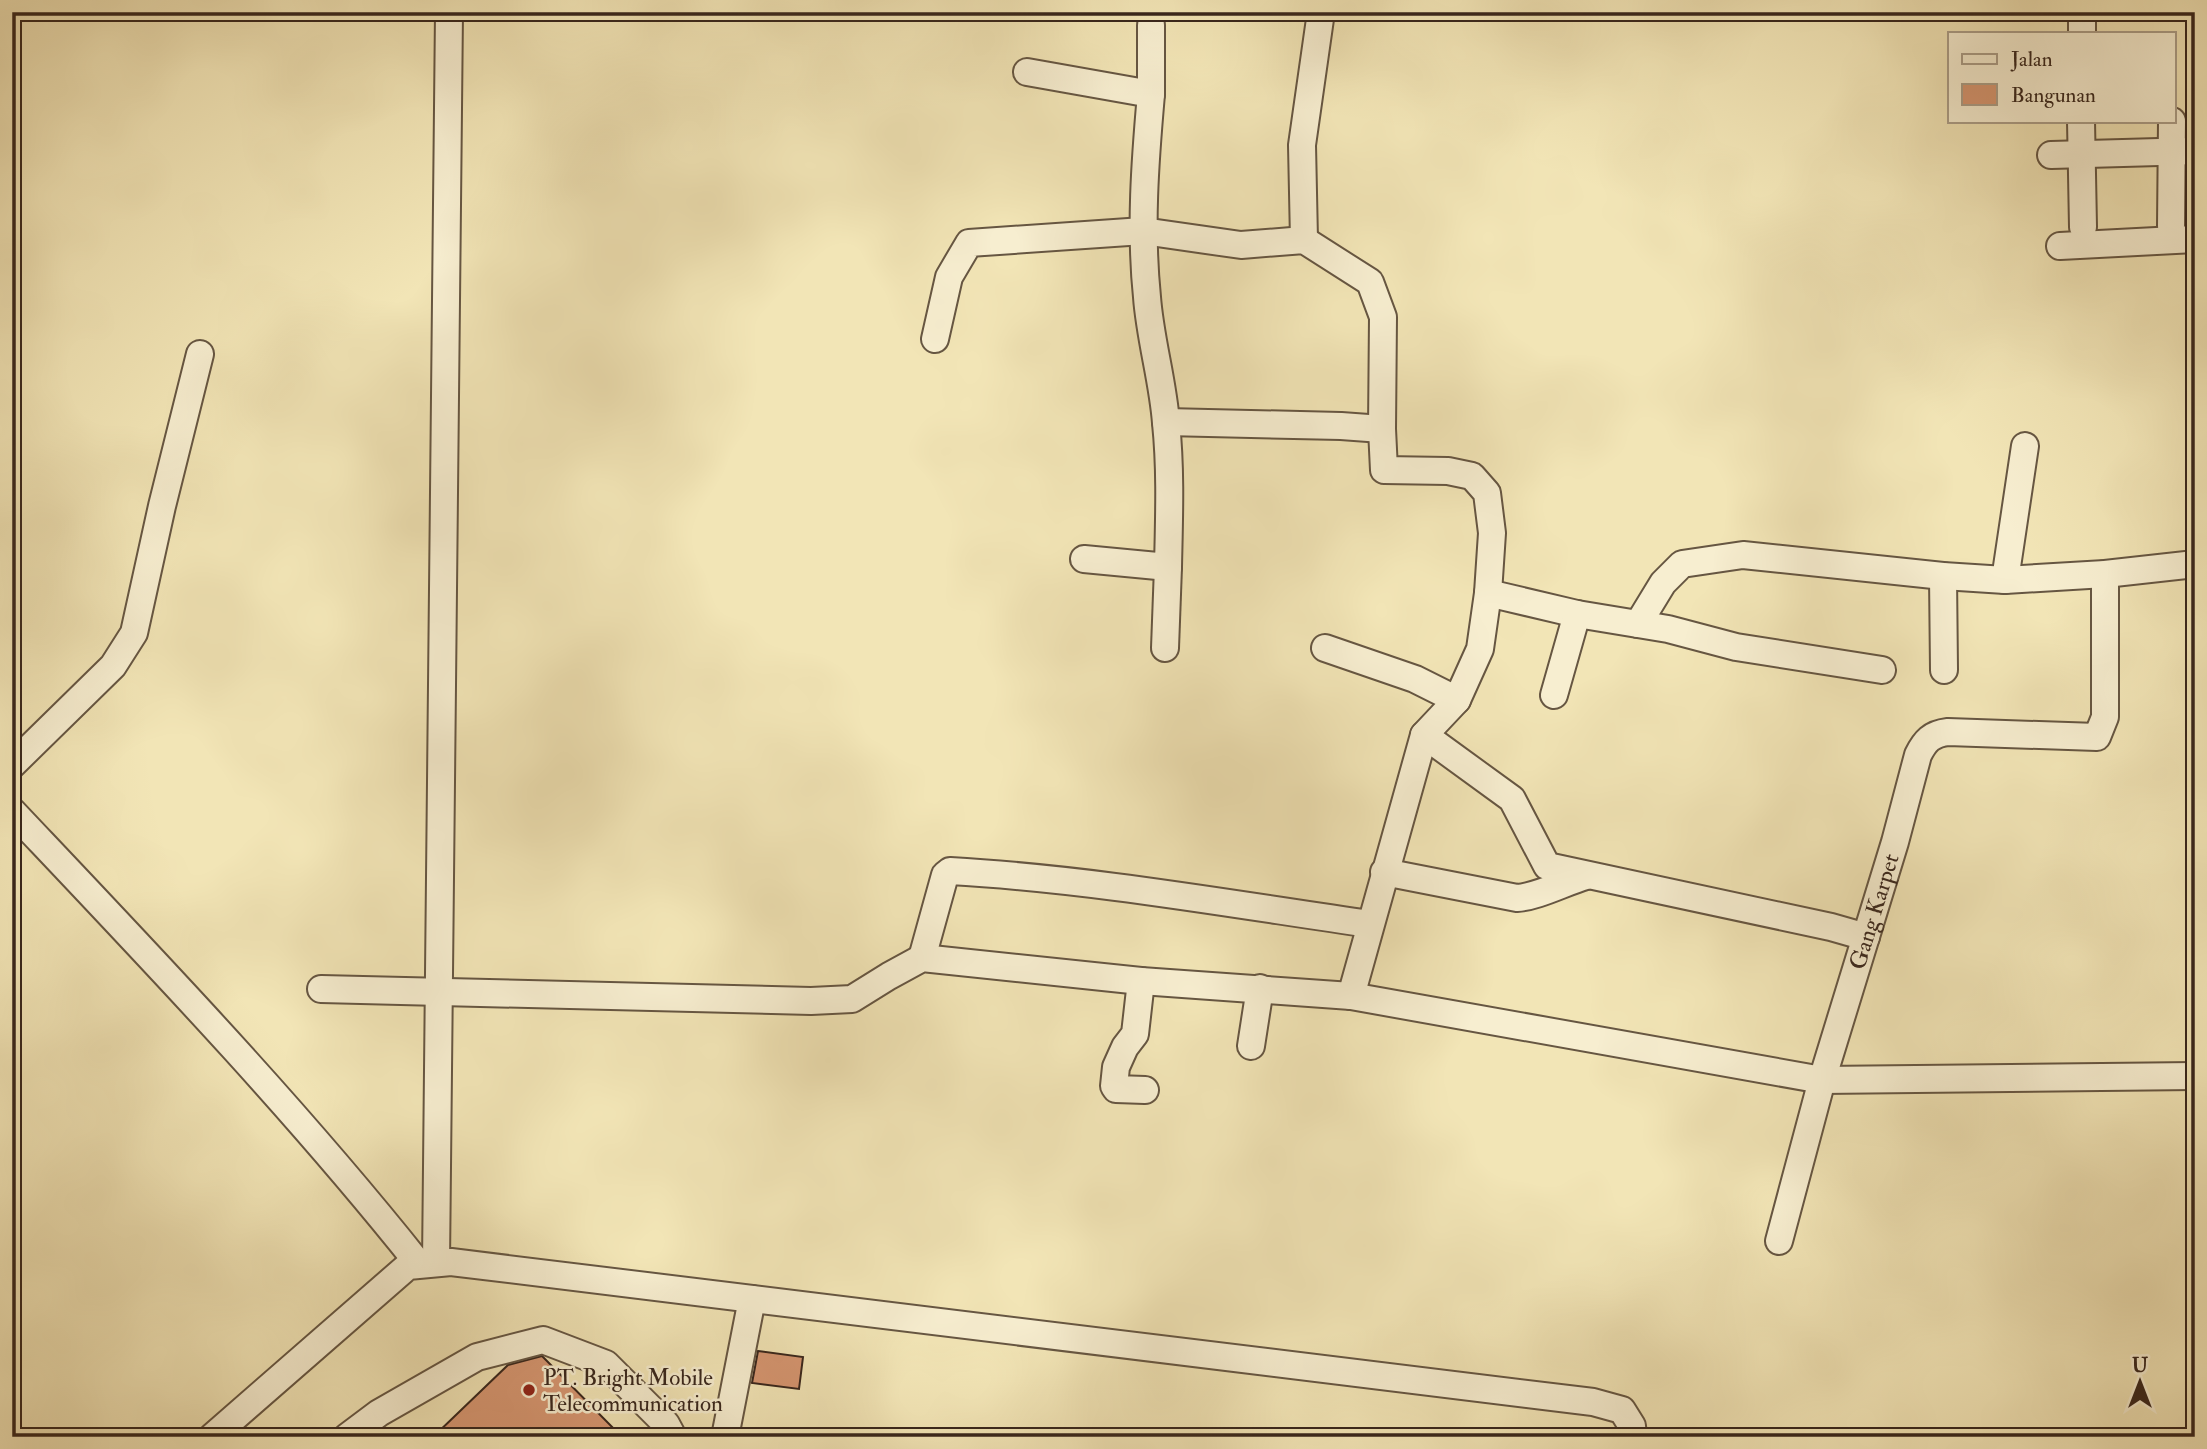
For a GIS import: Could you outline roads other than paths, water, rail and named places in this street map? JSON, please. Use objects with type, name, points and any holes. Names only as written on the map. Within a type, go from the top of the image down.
[{"type":"street","points":[[427,1263],[439,991],[449,12]]},
{"type":"street","points":[[1304,240],[1302,145],[1321,12]]},
{"type":"street","points":[[2082,12],[2082,32]]},
{"type":"street","points":[[1152,25],[1151,94],[1143,174],[1143,231],[1147,299],[1166,422],[1169,478],[1165,648]]},
{"type":"street","points":[[1027,72],[1151,94]]},
{"type":"street","points":[[2081,122],[2083,227]]},
{"type":"street","points":[[2171,226],[2183,152],[2172,122]]},
{"type":"street","points":[[2050,155],[2183,152]]},
{"type":"street","points":[[934,339],[949,277],[969,243],[1143,231],[1241,245],[1304,240],[1370,282],[1383,317],[1384,470],[1448,471],[1472,476],[1487,493],[1492,533],[1488,593],[1480,649],[1457,699],[1424,736],[1351,996]]},
{"type":"street","points":[[2060,246],[2195,239]]},
{"type":"street","points":[[12,765],[113,666],[134,633],[200,354]]},
{"type":"street","points":[[1166,422],[1341,426],[1383,446]]},
{"type":"street","points":[[2005,580],[2025,446]]},
{"type":"street","points":[[1638,624],[1663,583],[1682,564],[1743,555],[2005,580],[2105,574],[2195,564]]},
{"type":"street","points":[[1084,558],[1168,568]]},
{"type":"street","name":"Gang Karpet","points":[[1779,1241],[1822,1080],[1918,755],[1925,742],[1935,734],[1948,732],[2096,737],[2105,717],[2105,574]]},
{"type":"street","points":[[1943,576],[1944,670]]},
{"type":"street","points":[[1488,593],[1737,647],[1882,670]]},
{"type":"street","points":[[1554,695],[1577,614]]},
{"type":"street","points":[[1325,648],[1415,679],[1457,699]]},
{"type":"street","points":[[1424,736],[1512,799],[1547,866],[1831,927],[1866,937]]},
{"type":"street","points":[[12,811],[180,988],[427,1263]]},
{"type":"street","points":[[922,958],[945,875],[950,871],[1006,874],[1135,889],[1370,924]]},
{"type":"street","points":[[1384,872],[1517,898],[1535,895],[1560,883],[1588,876]]},
{"type":"street","points":[[320,989],[811,1001],[852,999],[922,958],[1141,981],[1351,996],[1822,1080],[2195,1076]]},
{"type":"street","points":[[1141,981],[1135,1034],[1125,1046],[1116,1067],[1114,1086],[1116,1089],[1145,1090]]},
{"type":"street","points":[[1251,1045],[1260,988]]},
{"type":"street","points":[[212,1437],[408,1266],[451,1262],[1593,1402],[1622,1410],[1632,1426],[1633,1437]]},
{"type":"street","points":[[725,1437],[752,1298]]},
{"type":"street","points":[[347,1437],[379,1413],[477,1357],[543,1340],[606,1364],[666,1424],[673,1437]]},
{"type":"place","name":"PT. Bright Mobile Telecommunication","points":[[529,1390]]}]
